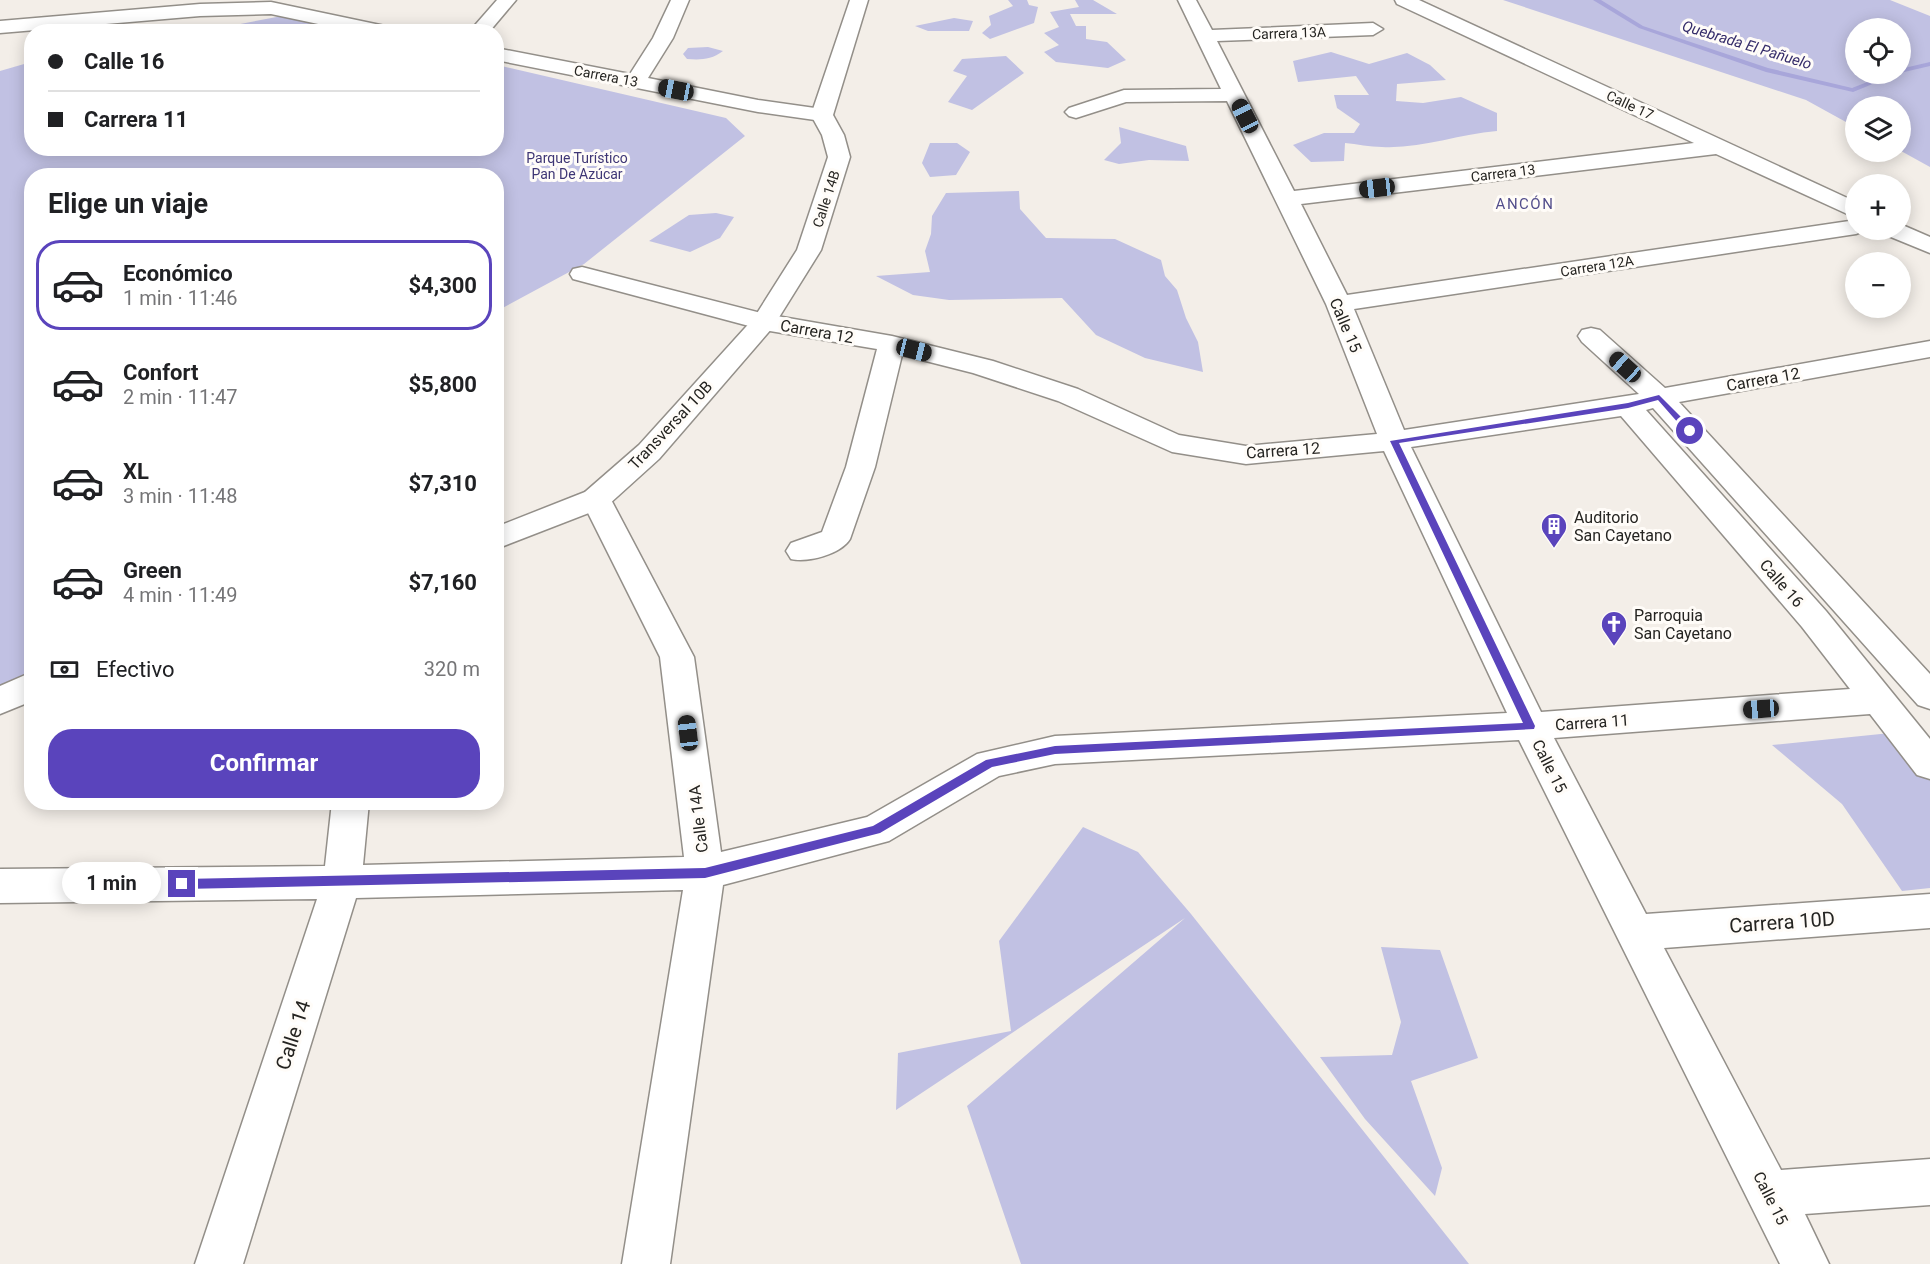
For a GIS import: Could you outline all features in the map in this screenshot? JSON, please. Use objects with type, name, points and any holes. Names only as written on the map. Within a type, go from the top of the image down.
[{"type":"street","points":[[485,24],[507,0]]},
{"type":"street","points":[[635,82],[663,38],[680,0]]},
{"type":"street","points":[[822,115],[859,0]]},
{"type":"street","name":"Calle 15","points":[[1187,0],[1339,304],[1394,441],[1530,726],[1805,1264]]},
{"type":"street","name":"Calle 17","points":[[1404,0],[1845,206]]},
{"type":"street","points":[[33,24],[200,9],[298,6],[358,24]]},
{"type":"street","points":[[0,27],[24,25]]},
{"type":"street","name":"Carrera 13A","points":[[1205,36],[1373,29]]},
{"type":"street","name":"Carrera 13","points":[[504,56],[758,106],[822,115]]},
{"type":"street","points":[[1076,112],[1124,96],[1234,95]]},
{"type":"street","name":"Calle 14B","points":[[764,322],[809,250],[839,157],[833,135],[822,115]]},
{"type":"street","name":"Carrera 13","points":[[1286,199],[1719,147]]},
{"type":"street","name":"Carrera 12A","points":[[1339,304],[1845,229]]},
{"type":"street","points":[[1911,238],[1930,246]]},
{"type":"street","name":"Carrera 12","points":[[582,274],[764,322],[892,344],[983,367],[1068,395],[1172,443],[1246,455],[1394,441],[1628,406],[1659,397],[1918,351]]},
{"type":"street","name":"Transversal 10B","points":[[504,536],[596,499],[649,452],[764,322]]},
{"type":"street","name":"Calle 16","points":[[1591,336],[1659,397],[1930,696]]},
{"type":"street","points":[[802,551],[836,539],[852,502],[875,401],[892,344]]},
{"type":"street","points":[[1918,351],[1930,374]]},
{"type":"street","name":"Calle 16","points":[[1628,406],[1814,619],[1930,765]]},
{"type":"street","name":"Calle 14A","points":[[596,499],[677,657],[705,873],[646,1264]]},
{"type":"street","points":[[1814,619],[1857,614]]},
{"type":"street","points":[[0,701],[24,689]]},
{"type":"street","name":"Carrera 11","points":[[0,886],[342,882],[705,873],[876,830],[990,764],[1055,750],[1530,726],[1877,700]]},
{"type":"street","name":"Calle 14","points":[[219,1264],[342,882],[350,810]]},
{"type":"street","name":"Carrera 10D","points":[[1635,932],[1930,911]]},
{"type":"street","points":[[1769,1194],[1930,1182]]},
{"type":"green space","points":[[1008,0],[1027,0],[1029,5],[1038,7],[1034,23],[990,39],[982,33],[991,25],[989,16],[1013,6]]},
{"type":"green space","points":[[1075,0],[1093,0],[1117,14],[1070,14],[1076,26],[1086,26],[1086,39],[1107,42],[1126,60],[1108,68],[1056,62],[1044,52],[1059,45],[1044,33],[1059,27],[1050,12],[1079,7]]},
{"type":"green space","points":[[1503,0],[1890,0],[1930,16],[1930,167],[1911,157],[1911,96],[1845,96],[1845,121],[1806,100]]},
{"type":"green space","points":[[282,16],[318,24],[240,24]]},
{"type":"green space","points":[[954,18],[973,21],[969,31],[928,31],[915,26]]},
{"type":"green space","points":[[708,47],[723,51],[710,58],[701,59],[687,59],[683,54],[688,48]]},
{"type":"green space","points":[[1331,52],[1369,64],[1407,53],[1430,65],[1446,80],[1397,84],[1396,101],[1423,103],[1461,97],[1497,113],[1497,131],[1411,146],[1373,147],[1345,143],[1344,161],[1311,162],[1293,145],[1324,133],[1354,133],[1360,124],[1337,108],[1334,95],[1369,95],[1356,76],[1298,82],[1293,61]]},
{"type":"green space","points":[[1006,56],[1024,73],[972,110],[948,102],[967,76],[953,71],[962,59]]},
{"type":"green space","name":"Parque Turístico Pan De Azúcar","points":[[24,64],[24,156],[504,156],[504,67],[726,118],[745,136],[584,264],[504,307],[504,168],[24,168],[24,678],[0,687],[0,71]]},
{"type":"green space","points":[[1119,127],[1186,146],[1189,161],[1149,160],[1119,164],[1104,160],[1121,143]]},
{"type":"green space","points":[[930,143],[957,143],[970,152],[956,175],[930,177],[922,163]]},
{"type":"green space","points":[[1019,191],[1020,209],[1046,238],[1115,239],[1161,260],[1165,276],[1177,290],[1186,318],[1198,342],[1203,372],[1145,358],[1096,335],[1062,298],[949,300],[913,295],[876,276],[930,272],[925,251],[931,234],[932,216],[946,193]]},
{"type":"green space","points":[[716,213],[734,217],[720,238],[690,252],[649,241],[689,215]]},
{"type":"green space","points":[[1910,731],[1930,756],[1930,888],[1902,891],[1842,804],[1772,745]]},
{"type":"green space","points":[[1083,827],[1138,852],[1191,914],[1469,1264],[1021,1264],[967,1106],[1185,918],[896,1110],[898,1053],[1011,1031],[999,941]]},
{"type":"green space","points":[[1381,947],[1440,950],[1478,1058],[1411,1081],[1442,1168],[1435,1196],[1365,1119],[1320,1057],[1392,1055],[1401,1022]]},
{"type":"waterway","name":"Quebrada El Pañuelo","points":[[1596,0],[1641,27],[1766,70],[1853,90],[1868,84]]},
{"type":"waterway","name":"Quebrada El Pañuelo","points":[[1911,68],[1930,64]]},
{"type":"place","name":"Auditorio San Cayetano","points":[[1554,549]]},
{"type":"place","name":"Parroquia San Cayetano","points":[[1614,647]]},
{"type":"district","name":"ANCÓN","points":[[1525,204]]},
{"type":"route","points":[[182,884],[705,873],[876,830],[990,764],[1055,750],[1530,726],[1394,441],[1628,406],[1659,397],[1690,431]]}]
